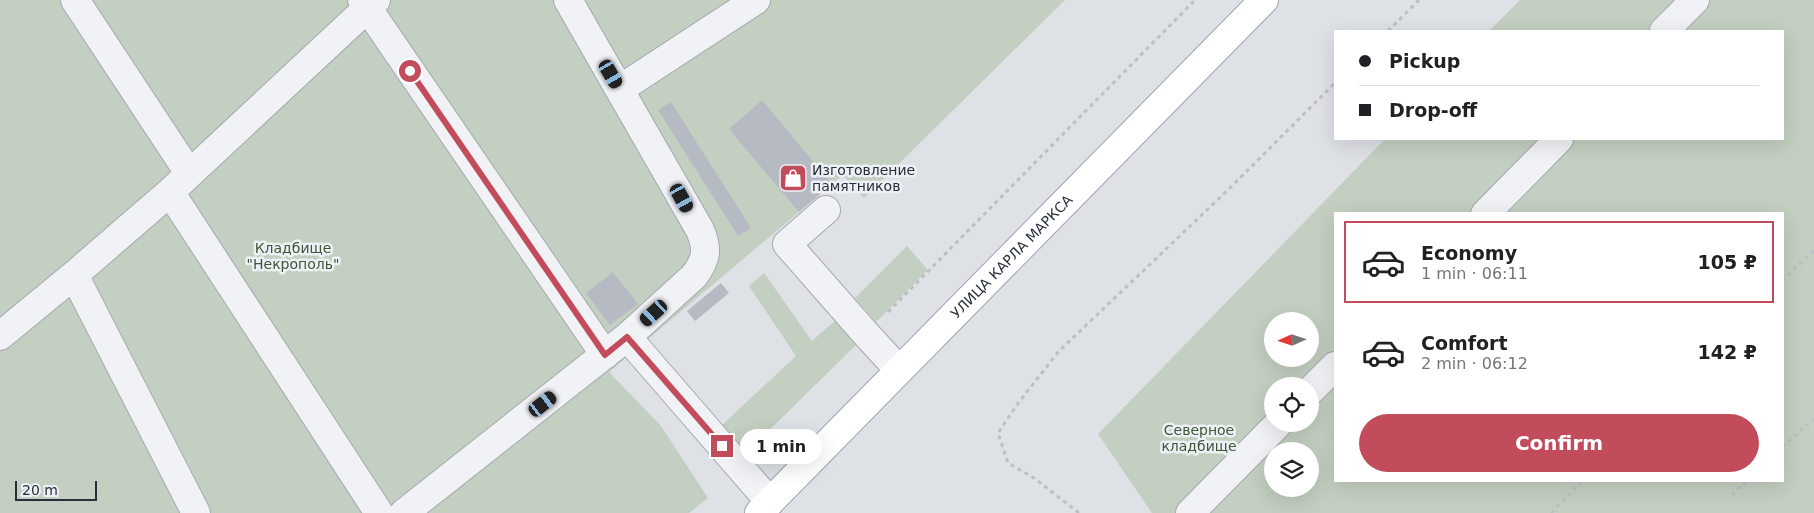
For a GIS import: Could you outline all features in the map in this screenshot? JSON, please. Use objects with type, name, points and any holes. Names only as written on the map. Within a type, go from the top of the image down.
[{"type":"main road","name":"УЛИЦА КАРЛА МАРКСА","points":[[764,508],[1264,0]]},
{"type":"lane","points":[[75,0],[189,173]]},
{"type":"lane","points":[[404,513],[627,337],[694,276],[702,266],[705,254],[704,241],[700,230],[568,0]]},
{"type":"lane","points":[[620,89],[756,0]]},
{"type":"lane","points":[[1665,30],[1695,0]]},
{"type":"lane","points":[[0,336],[74,276],[170,192],[368,2],[605,355]]},
{"type":"lane","points":[[1487,212],[1558,140]]},
{"type":"lane","points":[[170,192],[379,513]]},
{"type":"lane","points":[[826,210],[787,244],[899,370]]},
{"type":"lane","points":[[74,276],[196,513]]},
{"type":"lane","points":[[627,337],[764,508]]},
{"type":"lane","points":[[1319,382],[1334,367]]},
{"type":"lane","points":[[1190,513],[1270,432]]},
{"type":"path","points":[[888,312],[1195,0]]},
{"type":"path","points":[[1389,30],[1419,0]]},
{"type":"path","points":[[1079,513],[1034,478],[1008,463],[998,433],[1019,402],[1059,351],[1229,189],[1334,84]]},
{"type":"path","points":[[1784,279],[1814,250]]},
{"type":"path","points":[[1784,445],[1814,419]]},
{"type":"path","points":[[1551,513],[1581,482]]},
{"type":"path","points":[[1732,495],[1745,482]]},
{"type":"green space","name":"Кладбище \"Некрополь\"","points":[[0,0],[1065,0],[864,198],[843,175],[609,372],[661,426],[708,498],[689,513],[0,513]]},
{"type":"green space","name":"Северное кладбище","points":[[1520,0],[1814,0],[1814,513],[1152,513],[1098,434],[1384,140],[1784,140],[1784,30],[1490,30]]},
{"type":"green space","points":[[907,246],[928,270],[876,322],[855,298]]},
{"type":"green space","points":[[764,273],[812,341],[836,320],[856,345],[746,453],[721,426],[796,356],[749,286]]},
{"type":"building","points":[[762,100],[832,184],[799,212],[729,129]]},
{"type":"building","points":[[671,102],[751,228],[738,236],[658,110]]},
{"type":"building","points":[[613,272],[638,304],[610,325],[586,293]]},
{"type":"building","points":[[721,283],[729,293],[695,321],[687,311]]},
{"type":"place","name":"Изготовление памятников","points":[[793,178]]},
{"type":"route","points":[[410,71],[605,355],[627,337],[722,446]]}]
